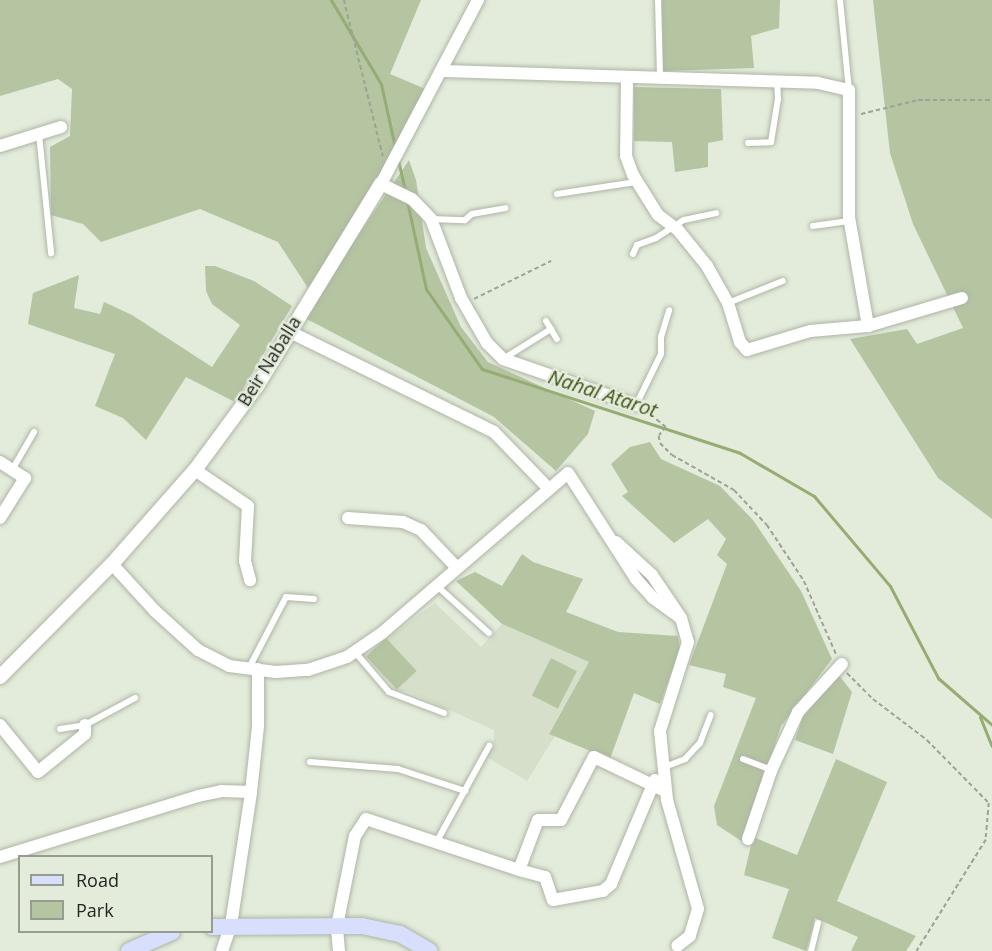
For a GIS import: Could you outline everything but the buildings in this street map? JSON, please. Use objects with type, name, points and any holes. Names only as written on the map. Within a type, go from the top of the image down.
[{"type":"main road","points":[[213,927],[337,926],[382,929],[411,938],[430,951]]},
{"type":"main road","points":[[129,951],[170,933]]},
{"type":"street","name":"Beir Naballa","points":[[0,677],[112,564],[195,471],[257,386],[288,331],[385,178],[444,71],[478,0]]},
{"type":"street","points":[[444,71],[627,79],[818,83],[849,90],[851,115],[849,221],[868,326]]},
{"type":"street","points":[[627,79],[626,156],[636,182],[658,215],[674,227],[707,266],[728,303],[740,342],[747,350],[810,332],[868,326],[962,298]]},
{"type":"street","points":[[0,146],[61,127]]},
{"type":"street","points":[[385,178],[412,199],[431,219],[464,304],[487,343],[503,358],[636,405]]},
{"type":"street","points":[[288,331],[494,432],[549,489]]},
{"type":"street","points":[[0,462],[25,478],[0,518]]},
{"type":"street","points":[[195,471],[248,506],[245,561],[250,580]]},
{"type":"street","points":[[112,564],[155,611],[198,650],[229,666],[254,669],[308,669],[354,652],[568,473],[604,531],[652,598],[681,618],[688,642],[663,713],[662,768],[665,791],[698,909],[690,936],[677,946]]},
{"type":"street","points":[[348,518],[403,522],[421,530],[457,568]]},
{"type":"street","points":[[748,839],[771,771],[798,712],[842,664]]},
{"type":"street","points":[[222,951],[231,925],[251,792],[258,726],[254,669]]},
{"type":"street","points":[[0,725],[38,772],[85,734],[85,725]]},
{"type":"street","points":[[519,870],[538,820],[561,820],[594,757],[665,791]]},
{"type":"street","points":[[339,951],[337,926],[355,836],[366,819],[545,877],[553,900],[603,891],[611,884],[652,784],[662,768]]},
{"type":"street","points":[[0,857],[198,796],[221,791],[251,792]]},
{"type":"lane","points":[[658,0],[660,80]]},
{"type":"lane","points":[[840,0],[849,90]]},
{"type":"lane","points":[[748,143],[771,142],[778,99],[777,82]]},
{"type":"lane","points":[[39,134],[51,253]]},
{"type":"lane","points":[[557,194],[636,182]]},
{"type":"lane","points":[[431,219],[465,220],[472,214],[505,208]]},
{"type":"lane","points":[[633,254],[637,245],[694,217],[716,213]]},
{"type":"lane","points":[[813,226],[849,221]]},
{"type":"lane","points":[[728,303],[783,281]]},
{"type":"lane","points":[[636,405],[661,354],[661,337],[669,310]]},
{"type":"lane","points":[[546,321],[557,339]]},
{"type":"lane","points":[[503,358],[551,329]]},
{"type":"lane","points":[[12,470],[34,432]]},
{"type":"lane","points":[[436,585],[489,633]]},
{"type":"lane","points":[[254,669],[286,597],[314,599]]},
{"type":"lane","points":[[354,652],[389,692],[444,712]]},
{"type":"lane","points":[[60,729],[85,725],[135,698]]},
{"type":"lane","points":[[662,768],[686,759],[700,743],[711,715]]},
{"type":"lane","points":[[436,843],[489,746]]},
{"type":"lane","points":[[743,759],[771,771]]},
{"type":"lane","points":[[310,762],[398,769],[465,791]]},
{"type":"lane","points":[[811,951],[818,922]]},
{"type":"path","points":[[344,0],[385,178]]},
{"type":"path","points":[[851,115],[918,100],[992,100]]},
{"type":"path","points":[[464,304],[551,261]]},
{"type":"shaded area","points":[[435,603],[481,647],[502,624],[589,662],[549,733],[555,736],[527,781],[487,757],[494,746],[494,730],[407,691],[396,691],[364,655]]},
{"type":"green space","points":[[0,0],[421,0],[390,74],[428,90],[404,137],[308,288],[278,242],[200,209],[101,242],[83,224],[51,215],[50,147],[70,136],[72,89],[58,79],[0,96]]},
{"type":"green space","points":[[662,0],[780,0],[779,28],[751,36],[754,68],[663,71]]},
{"type":"green space","points":[[873,0],[992,0],[992,519],[938,478],[850,339],[907,329],[917,344],[963,328],[913,224],[890,153]]},
{"type":"green space","points":[[634,87],[721,89],[723,140],[708,143],[708,167],[675,172],[672,142],[634,141]]},
{"type":"green space","points":[[409,160],[416,180],[426,248],[461,327],[488,362],[595,411],[588,434],[556,471],[494,417],[303,317]]},
{"type":"green space","points":[[205,266],[215,266],[254,281],[292,306],[235,402],[186,377],[146,440],[123,418],[95,406],[115,354],[28,324],[33,293],[79,275],[74,308],[100,314],[104,302],[132,315],[212,367],[240,325],[212,304],[206,291]]},
{"type":"green space","points":[[650,442],[661,459],[720,486],[753,520],[801,591],[832,659],[781,726],[743,842],[717,825],[714,806],[756,698],[723,687],[726,674],[689,665],[727,564],[717,555],[726,539],[708,519],[674,543],[622,496],[628,492],[611,464],[630,447]]},
{"type":"green space","points":[[522,554],[533,562],[583,579],[566,612],[618,632],[678,636],[680,649],[660,704],[634,693],[610,759],[549,734],[589,662],[502,624],[456,581],[475,572],[502,586]]},
{"type":"green space","points":[[386,638],[417,671],[397,689],[366,656]]},
{"type":"green space","points":[[551,658],[577,671],[558,709],[532,695]]},
{"type":"green space","points":[[838,674],[852,692],[833,754],[795,740],[803,717]]},
{"type":"green space","points":[[836,759],[887,782],[837,901],[916,936],[906,951],[851,951],[858,937],[815,918],[806,951],[772,938],[789,889],[744,875],[753,837],[797,855]]},
{"type":"waterway","name":"Nahal Atarot","points":[[331,0],[381,84],[395,147]]},
{"type":"waterway","name":"Nahal Atarot","points":[[398,160],[405,191]]},
{"type":"waterway","name":"Nahal Atarot","points":[[407,201],[426,289],[482,369],[740,453],[814,496],[890,586],[938,678],[992,725]]},
{"type":"waterway","points":[[980,717],[992,746]]}]
